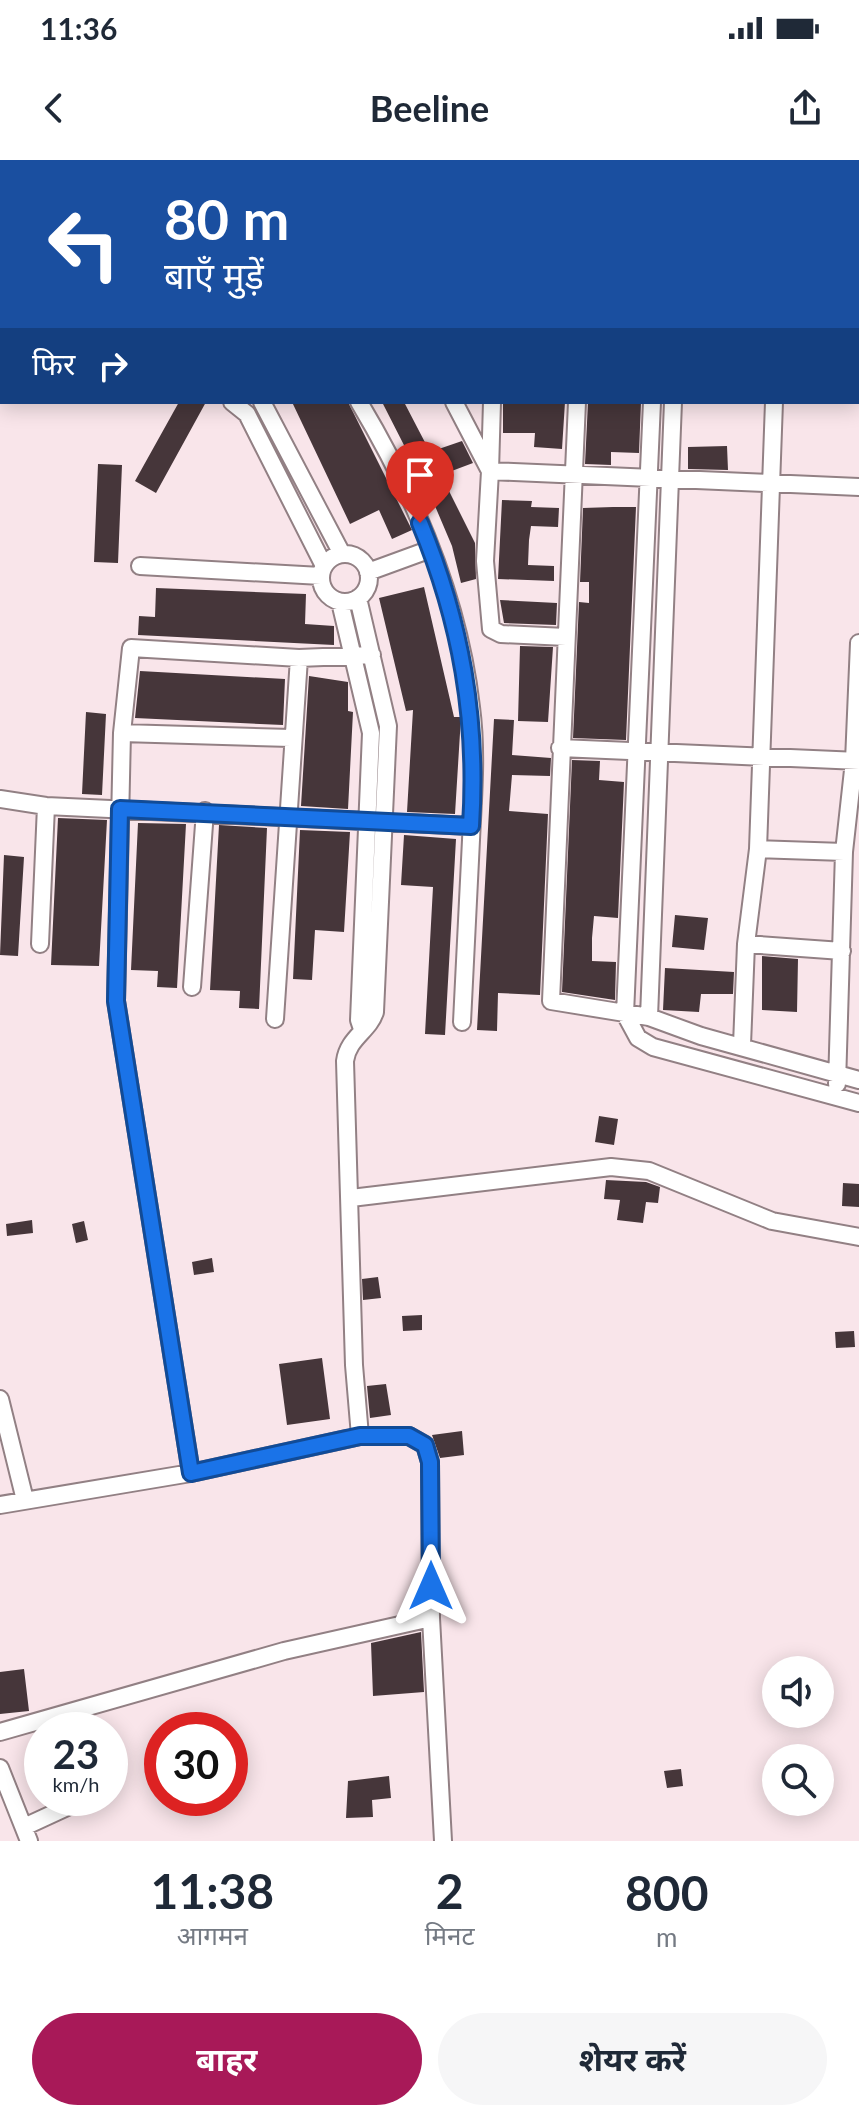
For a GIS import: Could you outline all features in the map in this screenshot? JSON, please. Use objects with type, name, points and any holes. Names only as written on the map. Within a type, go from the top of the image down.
[{"type":"street","points":[[234,404],[247,414],[323,571],[325,592],[340,602],[371,733],[359,1020],[362,1029]]},
{"type":"street","points":[[263,404],[342,554],[363,562],[368,572],[367,587],[358,598],[340,602]]},
{"type":"street","points":[[360,404],[410,497],[431,549],[452,621],[471,705],[474,746],[462,1022]]},
{"type":"street","points":[[455,404],[490,471]]},
{"type":"street","points":[[492,404],[485,561],[491,629],[501,634],[566,637]]},
{"type":"street","points":[[577,404],[551,1001],[649,1017],[701,1036],[859,1080]]},
{"type":"street","points":[[652,404],[625,1014],[638,1038],[653,1047],[859,1103]]},
{"type":"street","points":[[649,1017],[661,751],[667,478],[673,404]]},
{"type":"street","points":[[742,1045],[746,944],[758,849],[774,404]]},
{"type":"street","points":[[490,471],[859,487]]},
{"type":"street","points":[[368,572],[431,549]]},
{"type":"street","points":[[140,566],[323,571],[342,554]]},
{"type":"street","points":[[358,598],[388,726],[377,997],[372,1021],[347,1048],[345,1061],[354,1365],[360,1436]]},
{"type":"street","points":[[835,1097],[844,852],[856,761],[859,643]]},
{"type":"street","points":[[191,1473],[116,1001],[122,733],[131,648],[299,658],[372,655]]},
{"type":"street","points":[[275,1019],[285,818],[299,658]]},
{"type":"street","points":[[122,733],[291,738]]},
{"type":"street","points":[[560,748],[856,761]]},
{"type":"street","points":[[0,799],[46,806],[205,811],[384,824],[471,826]]},
{"type":"street","points":[[40,944],[46,806]]},
{"type":"street","points":[[192,987],[205,811]]},
{"type":"street","points":[[758,849],[844,852]]},
{"type":"street","points":[[746,944],[842,951]]},
{"type":"street","points":[[351,1198],[611,1167],[649,1171],[772,1221],[859,1237]]},
{"type":"street","points":[[0,1399],[25,1500]]},
{"type":"street","points":[[0,1505],[191,1473],[360,1436],[409,1436],[425,1445],[430,1462],[431,1618],[443,1841]]},
{"type":"street","points":[[92,1712],[284,1651],[431,1618]]},
{"type":"street","points":[[0,1732],[24,1728]]},
{"type":"street","points":[[0,1768],[26,1834],[55,1816]]},
{"type":"building","points":[[178,404],[205,404],[156,493],[135,481]]},
{"type":"building","points":[[293,404],[349,404],[412,530],[392,539],[379,510],[350,524]]},
{"type":"building","points":[[383,404],[405,404],[430,452],[462,441],[473,463],[441,475],[475,543],[476,579],[461,583],[452,546]]},
{"type":"building","points":[[503,404],[565,404],[562,449],[534,447],[535,433],[503,433]]},
{"type":"building","points":[[588,404],[641,404],[639,453],[611,452],[611,465],[585,464]]},
{"type":"building","points":[[727,446],[728,470],[688,469],[688,447]]},
{"type":"building","points":[[98,464],[122,465],[118,563],[94,562]]},
{"type":"building","points":[[502,500],[532,501],[531,507],[559,508],[558,527],[531,526],[529,540],[528,565],[554,566],[554,581],[498,579]]},
{"type":"building","points":[[636,507],[626,740],[573,738],[579,602],[589,603],[589,582],[580,582],[583,508]]},
{"type":"building","points":[[424,587],[454,717],[461,717],[455,814],[407,812],[413,710],[406,711],[379,598]]},
{"type":"building","points":[[156,588],[306,594],[305,624],[334,626],[334,645],[138,635],[139,616],[155,617]]},
{"type":"building","points":[[500,600],[557,603],[556,625],[504,623]]},
{"type":"building","points":[[520,646],[553,647],[548,722],[518,721]]},
{"type":"building","points":[[140,671],[285,679],[283,725],[135,718]]},
{"type":"building","points":[[309,676],[348,682],[348,711],[353,712],[348,809],[301,806]]},
{"type":"building","points":[[86,712],[106,714],[102,795],[82,794]]},
{"type":"building","points":[[494,719],[514,720],[512,755],[551,758],[550,776],[512,775],[509,811],[548,814],[540,995],[498,993],[497,1031],[477,1030]]},
{"type":"building","points":[[572,760],[600,761],[599,780],[624,782],[618,918],[594,916],[592,938],[592,961],[616,962],[615,1000],[562,992]]},
{"type":"building","points":[[58,818],[107,820],[99,966],[51,965]]},
{"type":"building","points":[[138,823],[186,824],[177,988],[157,987],[158,971],[131,970]]},
{"type":"building","points":[[219,825],[267,828],[259,1009],[239,1008],[240,991],[210,990]]},
{"type":"building","points":[[300,830],[350,832],[344,932],[315,930],[312,980],[293,979]]},
{"type":"building","points":[[404,835],[456,839],[445,1035],[425,1034],[433,887],[401,885]]},
{"type":"building","points":[[4,855],[24,857],[18,956],[0,955]]},
{"type":"building","points":[[675,915],[708,918],[704,950],[672,947]]},
{"type":"building","points":[[762,956],[798,959],[797,1012],[762,1010]]},
{"type":"building","points":[[665,968],[734,972],[733,994],[701,994],[699,1012],[663,1010]]},
{"type":"building","points":[[599,1116],[618,1119],[614,1145],[595,1142]]},
{"type":"building","points":[[606,1180],[646,1182],[660,1187],[658,1203],[646,1202],[643,1223],[617,1220],[620,1200],[604,1199]]},
{"type":"building","points":[[843,1183],[859,1184],[859,1207],[842,1206]]},
{"type":"building","points":[[32,1220],[33,1233],[7,1236],[6,1224]]},
{"type":"building","points":[[84,1221],[88,1240],[76,1243],[72,1224]]},
{"type":"building","points":[[212,1258],[214,1272],[194,1275],[192,1262]]},
{"type":"building","points":[[378,1277],[381,1298],[363,1300],[362,1279]]},
{"type":"building","points":[[422,1315],[422,1330],[403,1331],[402,1316]]},
{"type":"building","points":[[854,1331],[855,1347],[836,1348],[835,1332]]},
{"type":"building","points":[[322,1358],[330,1419],[287,1425],[279,1364]]},
{"type":"building","points":[[386,1384],[391,1415],[370,1418],[367,1386]]},
{"type":"building","points":[[462,1431],[464,1455],[440,1458],[432,1435]]},
{"type":"building","points":[[421,1632],[424,1692],[373,1696],[371,1643]]},
{"type":"building","points":[[24,1669],[29,1711],[0,1714],[0,1672]]},
{"type":"building","points":[[681,1769],[683,1786],[667,1788],[664,1771]]},
{"type":"building","points":[[389,1776],[391,1798],[372,1800],[373,1817],[346,1818],[348,1781]]},
{"type":"route","points":[[420,523],[452,621],[471,705],[474,787],[471,826],[120,809],[115,956],[116,1001],[191,1473],[360,1436],[409,1436],[425,1445],[430,1462],[431,1586]]}]
